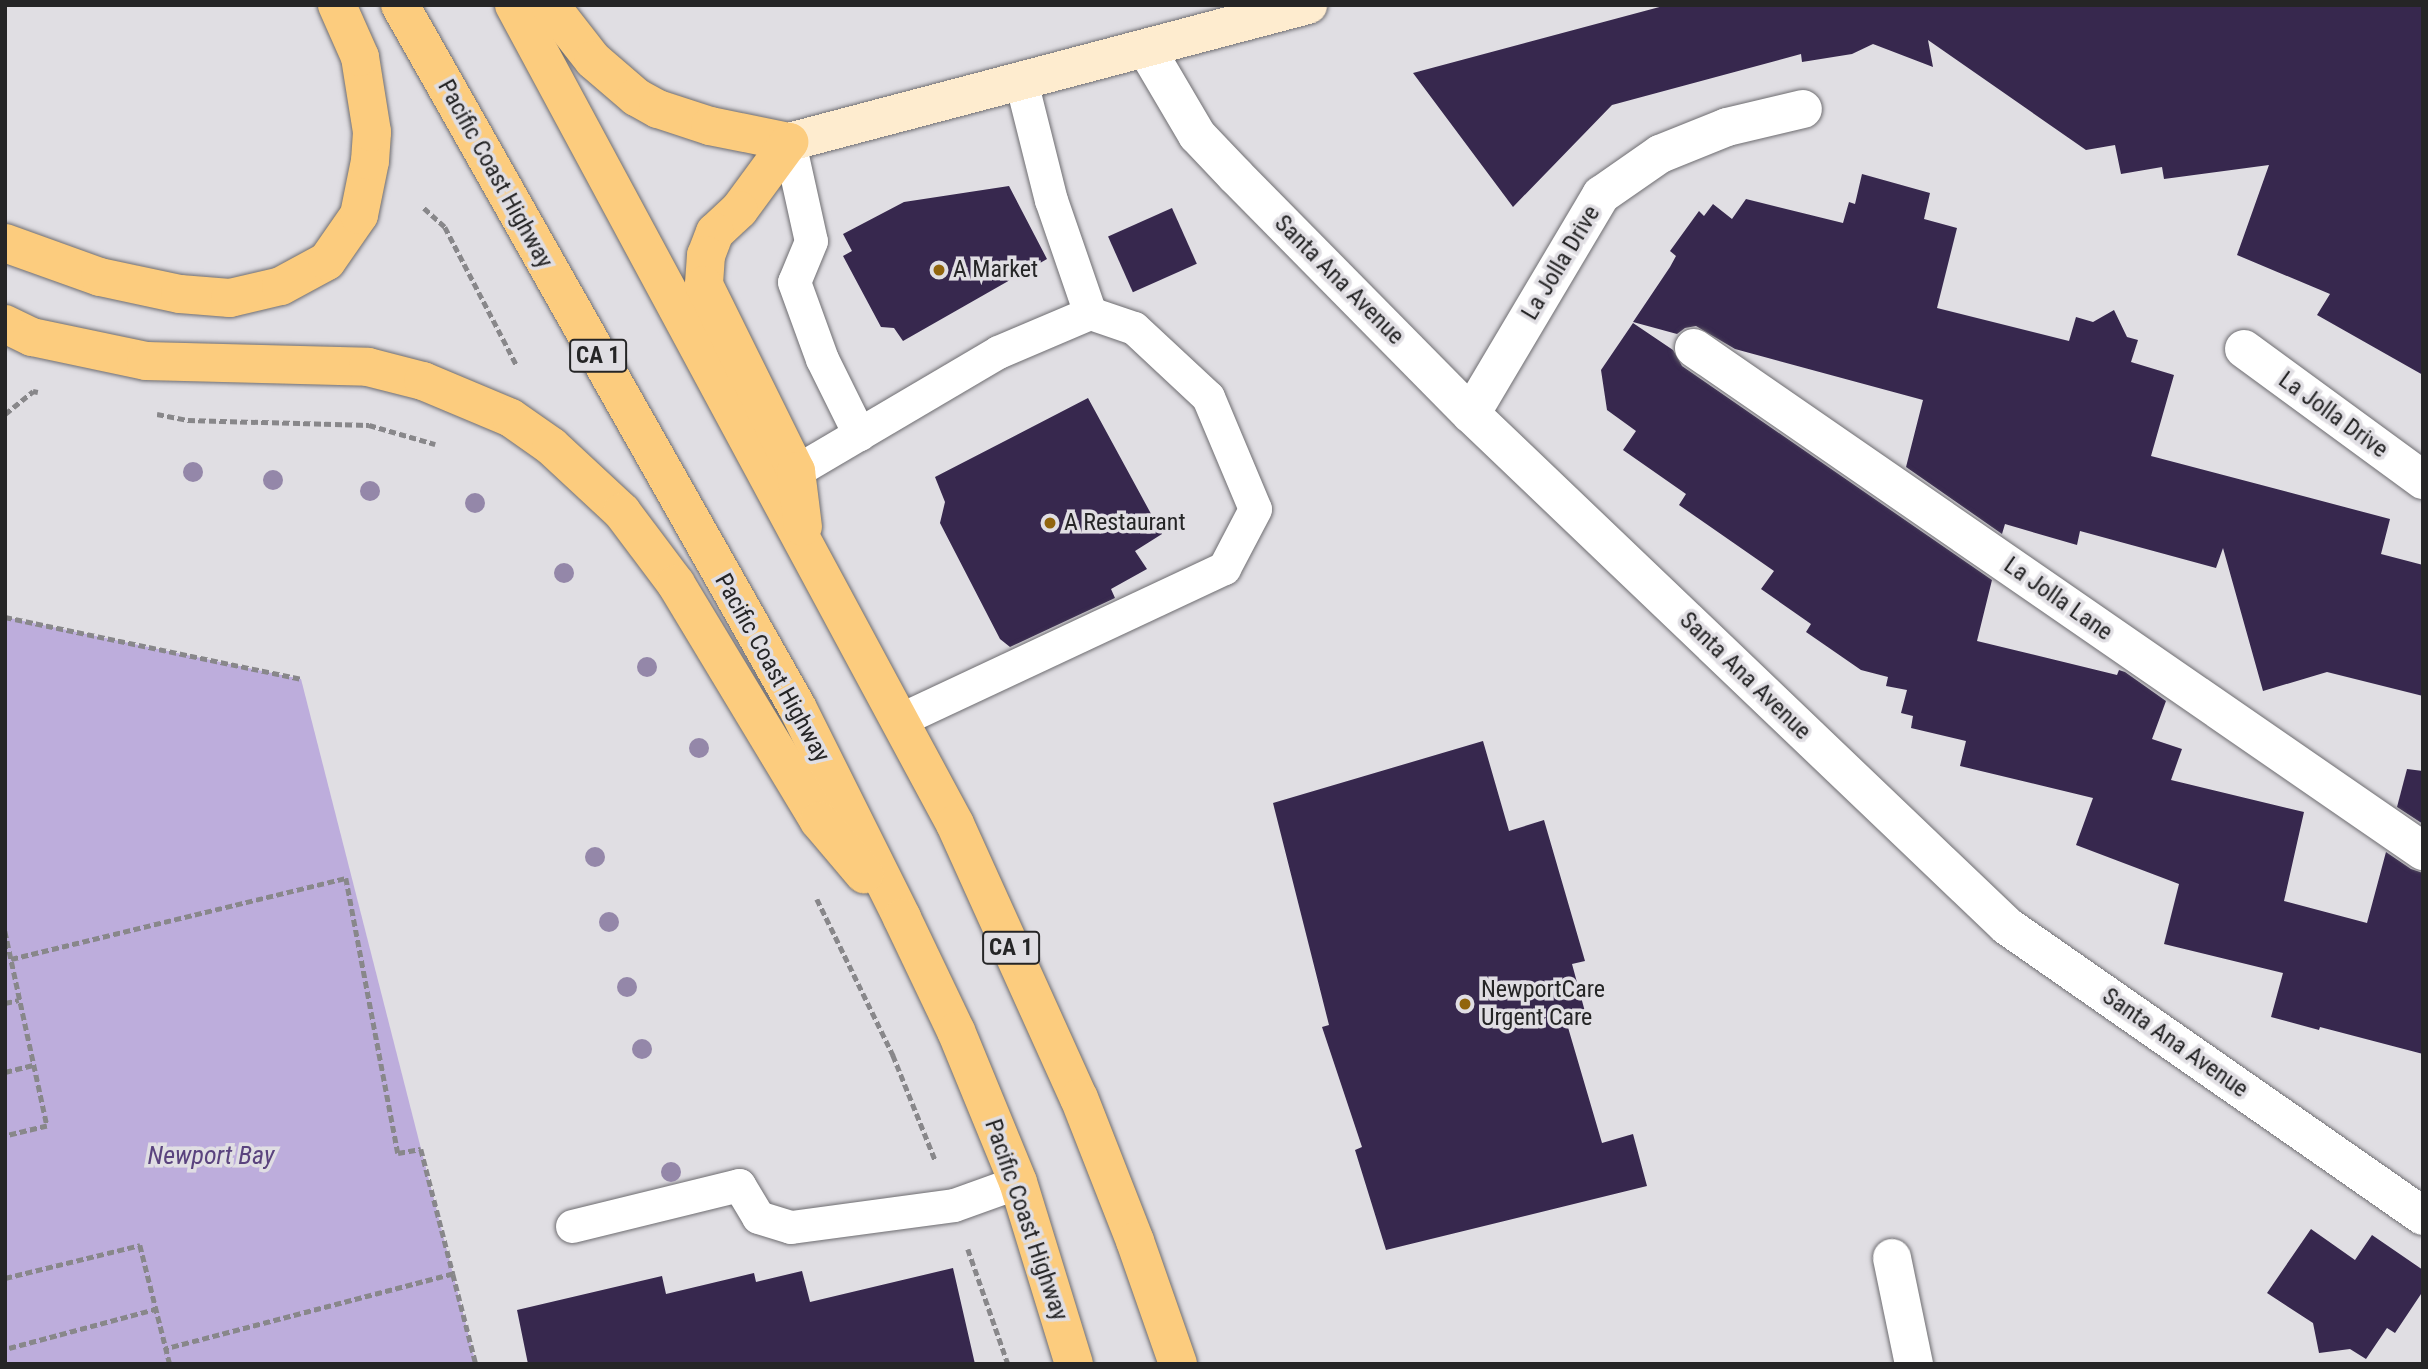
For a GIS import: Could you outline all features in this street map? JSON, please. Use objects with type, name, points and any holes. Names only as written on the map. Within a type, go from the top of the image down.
[{"type":"highway","points":[[5,243],[100,277],[180,294],[230,298],[281,286],[327,261],[359,215],[373,132],[360,57],[337,5]]},
{"type":"highway","name":"Pacific Coast Highway","points":[[400,5],[797,707],[902,918],[956,1031],[1018,1182],[1074,1364]]},
{"type":"highway","name":"CA 1","points":[[514,5],[955,824],[1079,1098],[1135,1241],[1178,1364]]},
{"type":"highway","points":[[550,5],[593,60],[636,97],[658,109],[710,126],[789,142],[738,210],[715,233],[706,255],[704,285],[796,471],[806,551]]},
{"type":"highway","points":[[5,324],[32,337],[146,362],[368,367],[424,381],[511,418],[551,446],[622,512],[676,584],[819,821],[902,918]]},
{"type":"main road","points":[[789,142],[1147,50],[1308,5]]},
{"type":"street","name":"Santa Ana Avenue","points":[[1147,50],[1197,135],[1471,414],[2007,926],[2423,1216]]},
{"type":"street","name":"La Jolla Drive","points":[[1471,414],[1601,195],[1660,154],[1727,127],[1803,109]]},
{"type":"street","name":"La Jolla Lane","points":[[1694,348],[2423,851]]},
{"type":"street","name":"La Jolla Drive","points":[[2244,349],[2423,480]]},
{"type":"street","points":[[1892,1258],[1914,1364]]},
{"type":"lane","points":[[1021,81],[1047,188],[1090,313]]},
{"type":"lane","points":[[789,142],[811,241],[794,282],[822,359],[859,434]]},
{"type":"lane","points":[[796,471],[998,352],[1090,313],[1134,328],[1208,397],[1255,509],[1224,568],[899,720]]},
{"type":"lane","points":[[572,1226],[739,1185],[758,1217],[791,1227],[954,1205],[1018,1182]]},
{"type":"path","points":[[424,208],[445,227],[515,356],[521,379]]},
{"type":"path","points":[[5,414],[33,391],[46,394]]},
{"type":"path","points":[[149,413],[188,420],[369,425],[446,447]]},
{"type":"path","points":[[5,617],[301,680]]},
{"type":"path","points":[[11,959],[346,878],[398,1153],[421,1149],[476,1364]]},
{"type":"path","points":[[813,892],[892,1055],[954,1205],[1007,1364]]},
{"type":"path","points":[[5,934],[47,1126],[5,1136]]},
{"type":"path","points":[[5,1003],[19,1000]]},
{"type":"path","points":[[5,1072],[34,1065]]},
{"type":"path","points":[[5,1278],[140,1245],[170,1364]]},
{"type":"path","points":[[166,1349],[453,1274]]},
{"type":"path","points":[[9,1348],[156,1309]]},
{"type":"water","name":"Newport Bay","points":[[5,617],[301,679],[476,1364],[5,1364]]},
{"type":"building","points":[[1667,5],[2423,5],[2423,375],[2317,315],[2330,294],[2237,255],[2269,165],[2164,179],[2162,167],[2121,174],[2115,145],[2086,150],[1928,40],[1933,67],[1873,44],[1852,54],[1802,62],[1801,54],[1612,105],[1513,207],[1413,73]]},
{"type":"building","points":[[1862,174],[1930,193],[1924,219],[1957,228],[1937,308],[2069,341],[2076,317],[2093,322],[2114,310],[2127,337],[2138,340],[2131,362],[2174,375],[2151,456],[2390,519],[2381,554],[2423,565],[2423,696],[2327,672],[2263,691],[2223,548],[2216,568],[2080,531],[2077,545],[2005,524],[2002,534],[1906,467],[1923,400],[1735,349],[1696,326],[1685,328],[1677,334],[1633,322],[1676,256],[1670,251],[1699,211],[1704,216],[1713,204],[1732,219],[1746,199],[1843,223],[1849,202],[1855,204]]},
{"type":"building","name":"A Market","points":[[1009,186],[1047,259],[903,341],[894,328],[881,327],[843,256],[852,251],[843,234],[904,202]]},
{"type":"building","points":[[1172,208],[1197,264],[1133,292],[1108,236]]},
{"type":"building","points":[[1633,323],[1673,350],[1682,366],[1992,580],[1977,641],[2117,675],[2119,670],[2125,672],[2166,701],[2152,739],[2182,749],[2171,780],[2304,812],[2284,901],[2367,923],[2386,852],[2411,869],[2423,873],[2423,1054],[2271,1017],[2283,973],[2164,944],[2179,884],[2076,845],[2093,798],[1960,766],[1966,741],[1911,728],[1913,716],[1901,713],[1907,690],[1886,686],[1888,677],[1861,670],[1806,632],[1811,624],[1761,589],[1774,571],[1679,505],[1686,494],[1623,450],[1636,431],[1607,410],[1601,370]]},
{"type":"building","name":"A Restaurant","points":[[1088,398],[1162,534],[1135,551],[1147,569],[1111,589],[1115,598],[1010,647],[1000,639],[940,523],[945,502],[935,477]]},
{"type":"building","name":"NewportCare Urgent Care","points":[[1483,741],[1509,831],[1544,820],[1585,961],[1572,964],[1587,1019],[1567,1024],[1602,1143],[1633,1134],[1647,1186],[1386,1250],[1355,1150],[1362,1147],[1322,1027],[1329,1025],[1273,803]]},
{"type":"building","points":[[2407,769],[2423,771],[2423,824],[2397,807]]},
{"type":"building","points":[[2311,1229],[2355,1260],[2372,1235],[2423,1270],[2423,1291],[2395,1333],[2387,1328],[2366,1359],[2350,1349],[2319,1353],[2313,1323],[2267,1293]]},
{"type":"building","points":[[953,1268],[975,1364],[528,1364],[517,1310],[662,1276],[666,1294],[754,1273],[756,1282],[802,1271],[810,1302]]},
{"type":"place","name":"A Market","points":[[939,270]]},
{"type":"place","name":"A Restaurant","points":[[1050,523]]},
{"type":"place","name":"NewportCare Urgent Care","points":[[1465,1004]]}]
